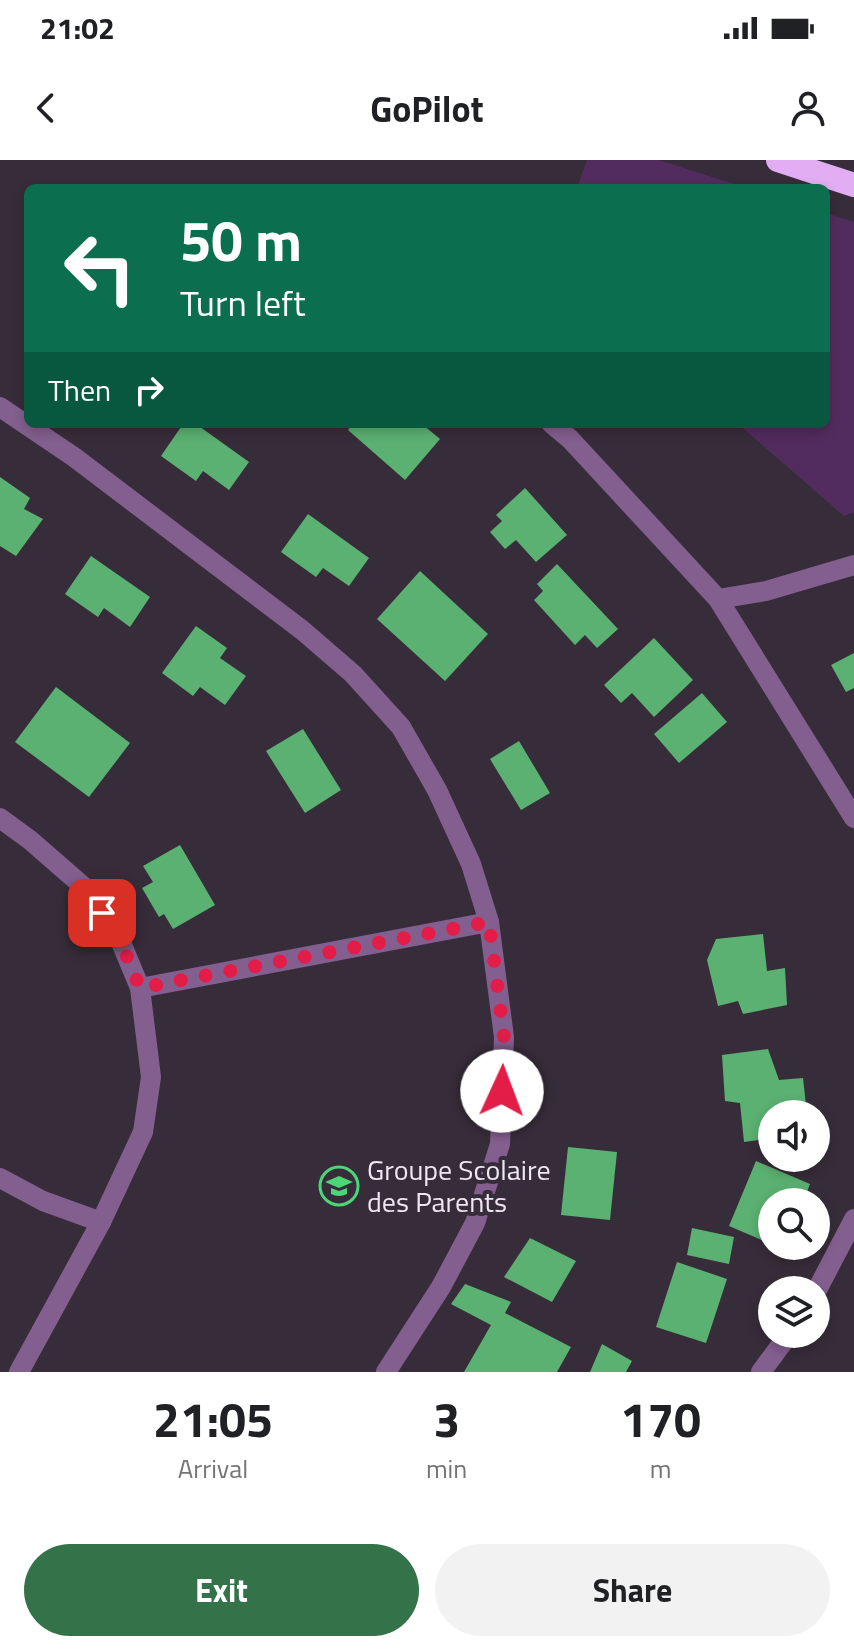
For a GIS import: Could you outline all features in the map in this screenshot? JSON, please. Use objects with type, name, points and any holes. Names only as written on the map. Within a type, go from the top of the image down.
[{"type":"highway","points":[[778,160],[854,185]]},
{"type":"street","points":[[2,409],[24,406]]},
{"type":"street","points":[[2,409],[24,424]]},
{"type":"street","points":[[30,428],[99,476],[302,630],[353,674],[401,727],[437,790],[471,864],[489,922],[504,1037],[500,1144],[475,1223],[441,1287],[386,1372]]},
{"type":"street","points":[[557,428],[718,599],[854,818]]},
{"type":"street","points":[[718,599],[766,591],[854,565]]},
{"type":"street","points":[[0,818],[84,887],[120,940],[140,988],[151,1077],[143,1132],[101,1222],[19,1372]]},
{"type":"street","points":[[140,988],[489,922]]},
{"type":"street","points":[[0,1178],[43,1201],[101,1222]]},
{"type":"street","points":[[824,1276],[854,1219]]},
{"type":"street","points":[[761,1372],[779,1348]]},
{"type":"shaded area","points":[[587,160],[659,160],[734,184],[578,184]]},
{"type":"shaded area","points":[[830,214],[854,222],[854,512],[844,516],[743,428],[830,428]]},
{"type":"building","points":[[180,428],[202,428],[249,462],[229,490],[203,471],[196,481],[161,456]]},
{"type":"building","points":[[427,428],[440,439],[405,480],[348,430]]},
{"type":"building","points":[[0,477],[30,498],[24,509],[43,519],[16,556],[0,546]]},
{"type":"building","points":[[525,488],[567,535],[536,562],[516,540],[505,549],[490,532],[502,521],[496,515]]},
{"type":"building","points":[[308,514],[369,558],[349,586],[323,568],[316,577],[281,552]]},
{"type":"building","points":[[91,556],[150,597],[130,627],[104,608],[98,617],[65,594]]},
{"type":"building","points":[[557,564],[618,629],[597,648],[585,635],[575,645],[534,600],[543,591],[537,584]]},
{"type":"building","points":[[420,571],[488,634],[445,681],[377,619]]},
{"type":"building","points":[[196,626],[227,648],[220,658],[246,676],[225,705],[200,687],[193,696],[162,673]]},
{"type":"building","points":[[654,638],[693,680],[654,717],[632,693],[621,703],[604,685]]},
{"type":"building","points":[[854,653],[854,688],[846,692],[831,665]]},
{"type":"building","points":[[56,687],[130,743],[89,797],[15,742]]},
{"type":"building","points":[[702,693],[727,722],[679,763],[654,734]]},
{"type":"building","points":[[303,729],[341,790],[305,813],[266,751]]},
{"type":"building","points":[[519,741],[550,793],[521,810],[490,759]]},
{"type":"building","points":[[180,845],[215,905],[173,929],[164,914],[159,917],[142,888],[153,882],[143,866]]},
{"type":"building","points":[[763,934],[767,971],[785,968],[787,1005],[743,1014],[738,1001],[718,1006],[707,960],[716,939]]},
{"type":"building","points":[[768,1049],[779,1080],[803,1078],[805,1100],[758,1100],[758,1140],[744,1142],[740,1103],[725,1101],[722,1055]]},
{"type":"building","points":[[568,1147],[617,1152],[610,1220],[561,1215]]},
{"type":"building","points":[[756,1161],[758,1172],[782,1172],[810,1184],[808,1188],[758,1188],[758,1238],[729,1226]]},
{"type":"building","points":[[692,1228],[734,1237],[729,1264],[687,1255]]},
{"type":"building","points":[[530,1238],[576,1261],[552,1302],[504,1277]]},
{"type":"building","points":[[677,1262],[727,1279],[706,1343],[656,1327]]},
{"type":"building","points":[[465,1284],[511,1302],[505,1313],[571,1347],[557,1372],[464,1372],[491,1325],[451,1304]]},
{"type":"building","points":[[602,1344],[632,1361],[626,1372],[590,1372]]},
{"type":"place","name":"Groupe Scolaire des Parents","points":[[339,1186]]},
{"type":"route","points":[[102,913],[120,940],[140,988],[489,922],[504,1037],[502,1091]]}]
